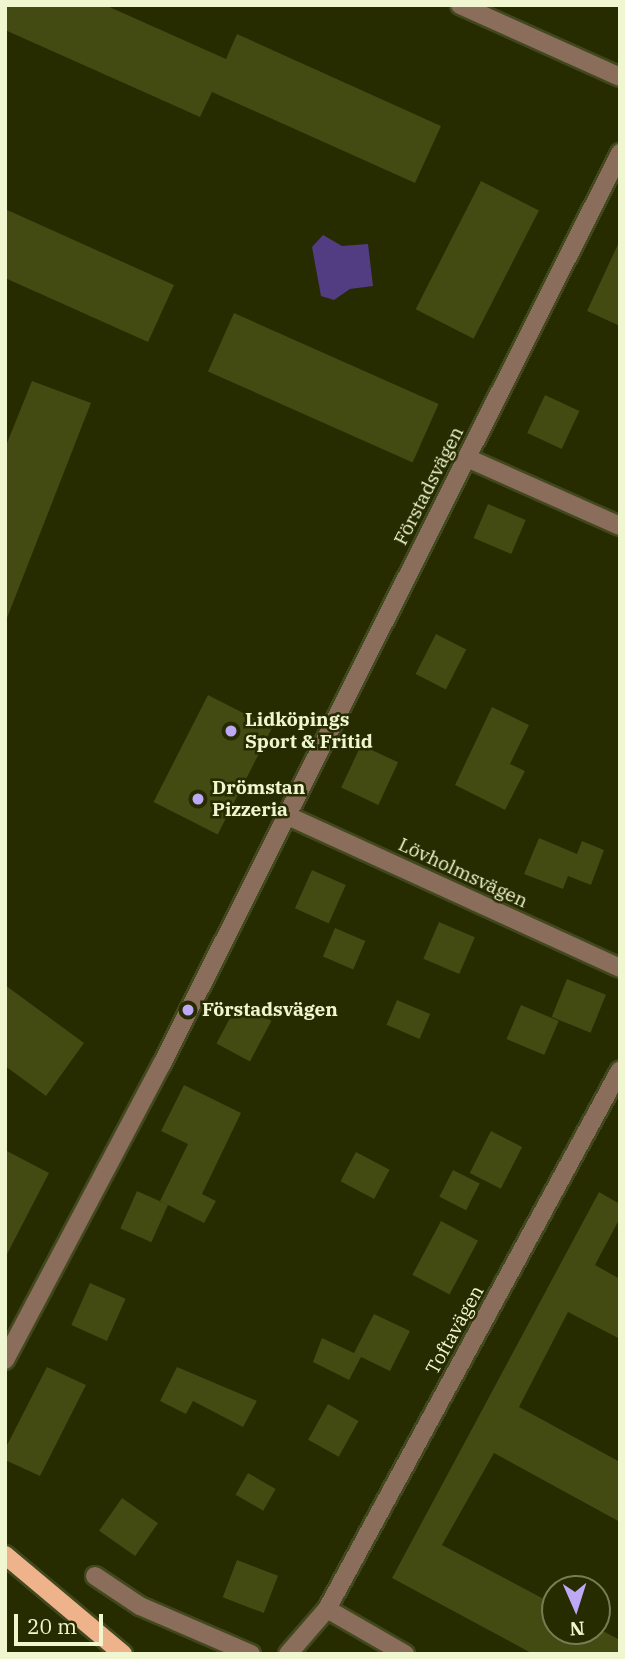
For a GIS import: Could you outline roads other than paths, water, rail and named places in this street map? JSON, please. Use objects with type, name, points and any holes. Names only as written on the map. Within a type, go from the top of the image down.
[{"type":"main road","points":[[5,1555],[123,1654]]},
{"type":"street","points":[[460,5],[620,77]]},
{"type":"street","name":"Förstadsvägen","points":[[5,1360],[288,816],[620,153]]},
{"type":"street","points":[[467,458],[620,526]]},
{"type":"street","name":"Lövholmsvägen","points":[[288,816],[620,968]]},
{"type":"street","name":"Toftavägen","points":[[288,1654],[327,1609],[620,1070]]},
{"type":"street","points":[[95,1576],[140,1606],[251,1654]]},
{"type":"street","points":[[327,1609],[405,1654]]},
{"type":"place","name":"Lidköpings Sport & Fritid","points":[[231,731]]},
{"type":"place","name":"Drömstan Pizzeria","points":[[198,799]]},
{"type":"place","name":"Förstadsvägen","points":[[188,1010]]}]
